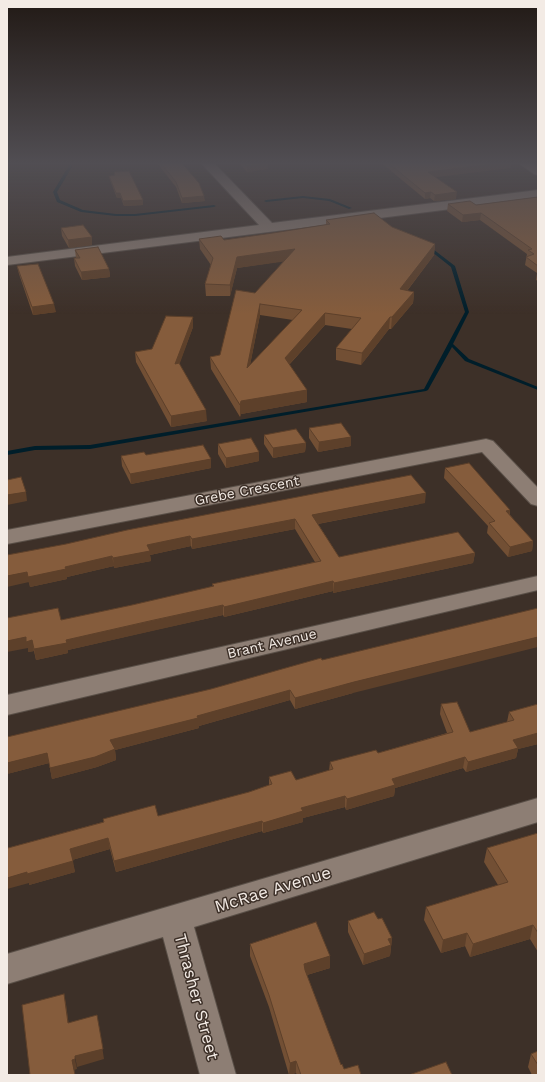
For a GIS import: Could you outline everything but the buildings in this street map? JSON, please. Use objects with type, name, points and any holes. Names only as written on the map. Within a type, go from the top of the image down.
[{"type":"street","points":[[254,212],[269,228]]},
{"type":"street","points":[[7,261],[392,212]]},
{"type":"street","name":"Grebe Crescent","points":[[7,537],[486,445],[538,500]]},
{"type":"street","name":"Brant Avenue","points":[[7,705],[538,583]]},
{"type":"street","name":"McRae Avenue","points":[[7,969],[538,810]]},
{"type":"street","name":"Thrasher Street","points":[[175,919],[218,1075]]},
{"type":"waterway","points":[[95,212],[116,215],[157,212]]},
{"type":"waterway","points":[[428,247],[453,266],[467,312],[451,344]]},
{"type":"waterway","points":[[7,453],[35,448],[90,447],[426,390],[451,344]]},
{"type":"waterway","points":[[451,344],[467,360],[538,389]]}]
